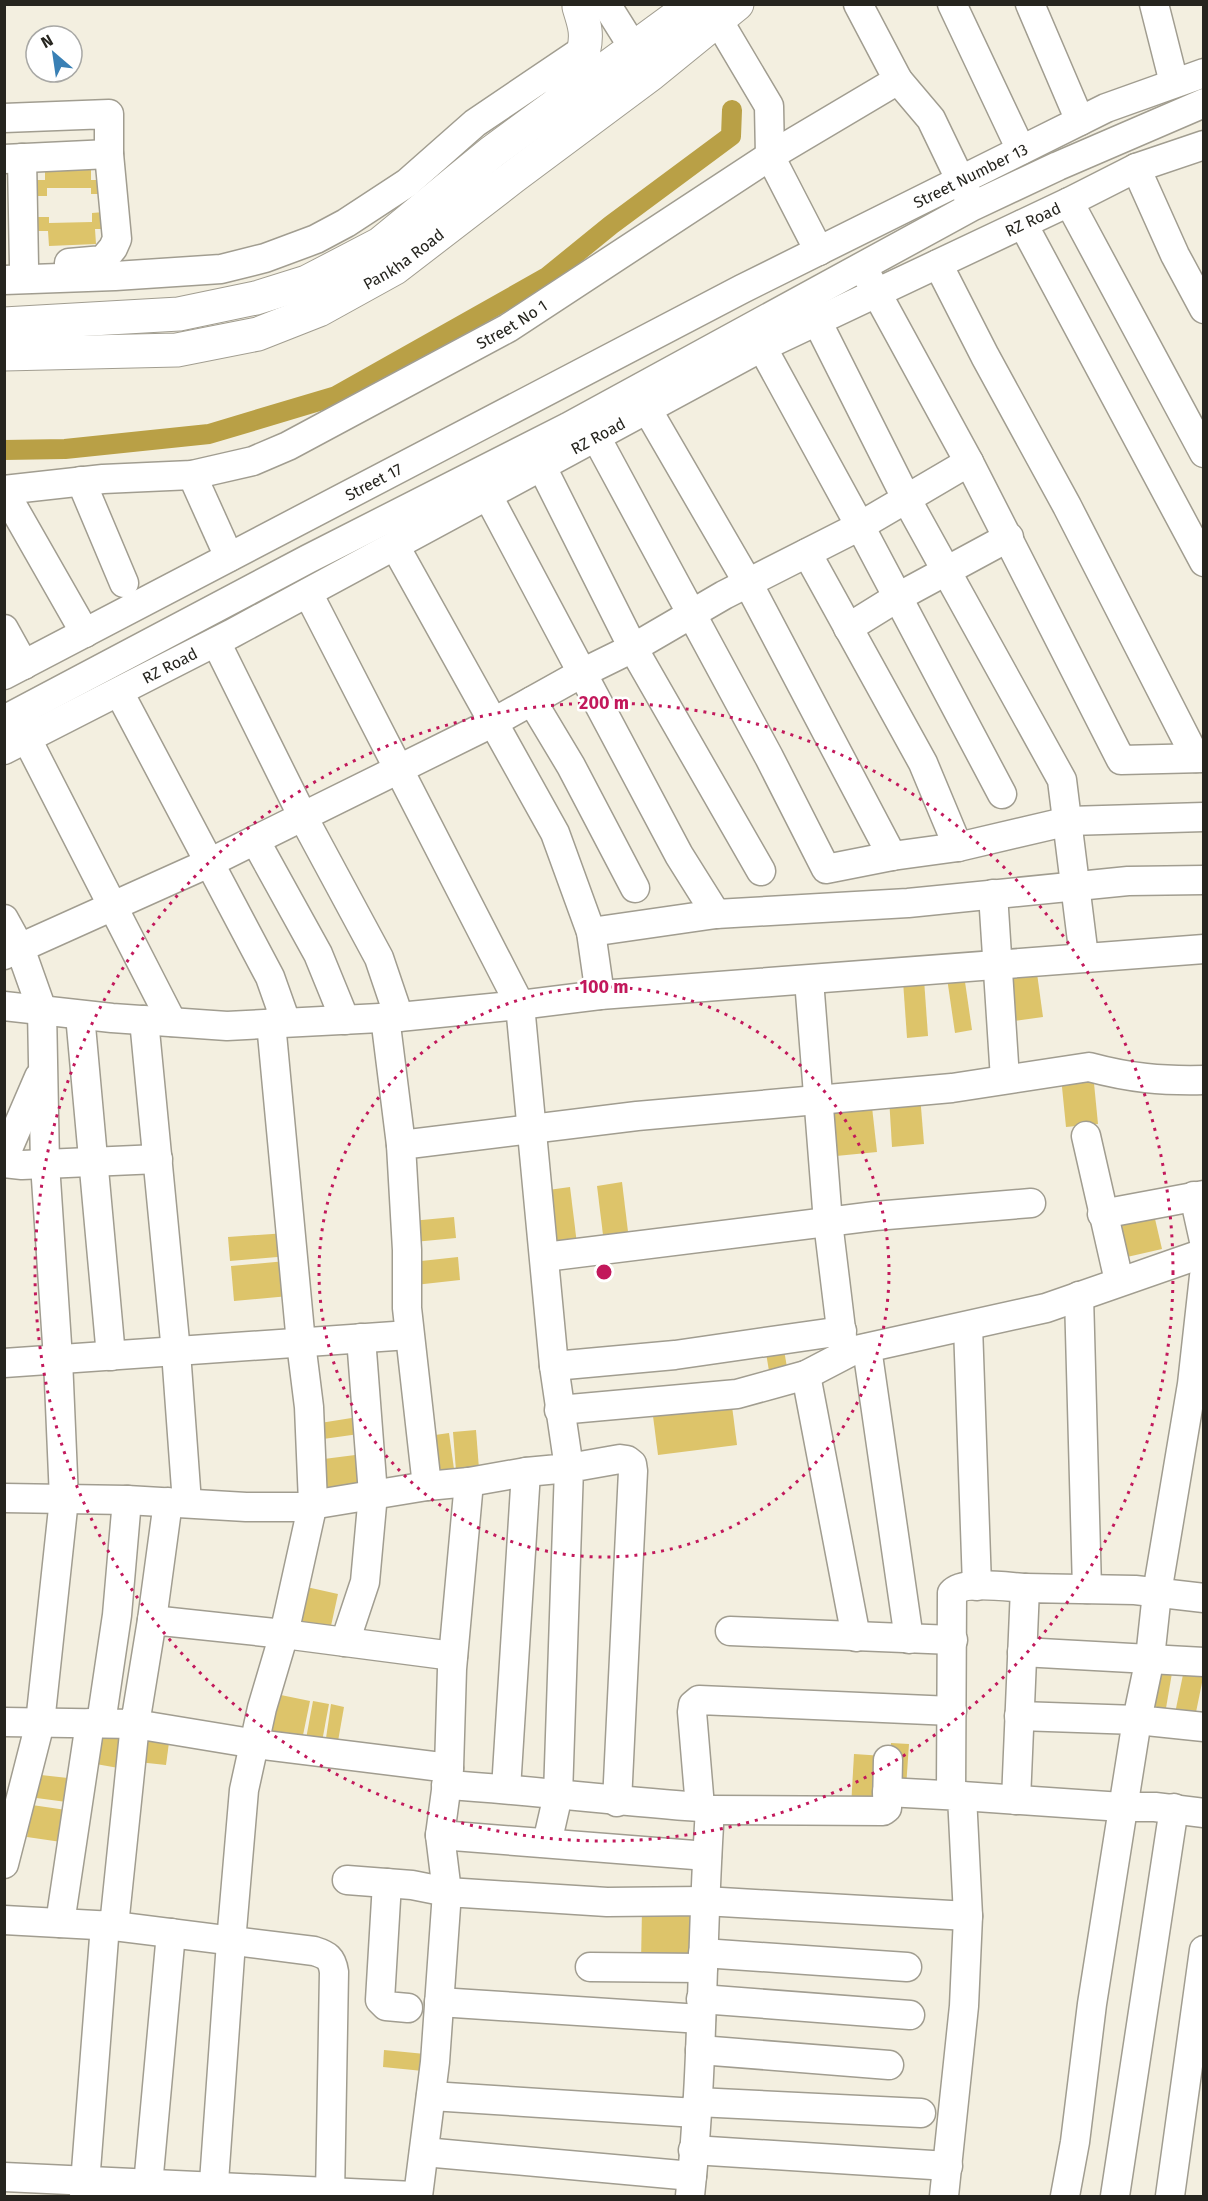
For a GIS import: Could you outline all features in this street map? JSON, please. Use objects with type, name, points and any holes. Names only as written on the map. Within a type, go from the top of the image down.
[{"type":"main road","points":[[652,4],[673,8],[710,9]]},
{"type":"main road","points":[[558,103],[576,72],[583,50],[587,5]]},
{"type":"main road","name":"Pankha Road","points":[[4,354],[47,351],[177,350],[258,334],[319,310],[395,268],[632,68],[710,9]]},
{"type":"main road","name":"Pankha Road","points":[[4,324],[179,314],[256,298],[307,282],[380,244],[492,152],[558,103],[632,68]]},
{"type":"street","points":[[858,4],[898,80],[931,119],[990,240]]},
{"type":"street","points":[[952,4],[1021,150]]},
{"type":"street","points":[[1030,4],[1080,121]]},
{"type":"street","points":[[1154,4],[1174,83]]},
{"type":"street","points":[[587,5],[632,68]]},
{"type":"street","points":[[710,9],[769,106],[770,156],[819,251]]},
{"type":"street","points":[[11,271],[116,276],[220,269],[265,258],[316,239],[346,223],[407,183],[475,123],[583,50]]},
{"type":"street","name":"Street Number 13","points":[[742,289],[1106,108],[1203,73]]},
{"type":"street","name":"Street No 1","points":[[4,490],[81,481],[192,475],[253,460],[288,446],[508,328],[770,156],[898,80]]},
{"type":"street","points":[[4,720],[308,559],[484,484],[568,427],[973,206],[1194,107],[1201,153]]},
{"type":"street","points":[[4,118],[109,114],[117,240],[102,260],[11,271]]},
{"type":"street","name":"RZ Road","points":[[16,745],[395,546],[484,484],[542,466],[762,347],[990,240],[1136,168],[1201,153]]},
{"type":"street","points":[[11,271],[14,211],[13,158],[110,154]]},
{"type":"street","points":[[1136,168],[1175,255],[1203,309]]},
{"type":"street","points":[[1069,202],[1203,453]]},
{"type":"street","points":[[1023,224],[1203,562]]},
{"type":"street","points":[[848,236],[1009,537],[1121,760],[1200,758],[938,264]]},
{"type":"street","name":"Street 17","points":[[14,670],[742,289]]},
{"type":"street","points":[[817,321],[907,500],[1062,780],[1069,821],[1084,957]]},
{"type":"street","points":[[762,347],[1002,794]]},
{"type":"street","points":[[647,409],[748,583],[892,856]]},
{"type":"street","points":[[596,437],[769,757],[826,869],[892,856],[958,847],[1069,821],[1203,817]]},
{"type":"street","points":[[12,952],[211,862],[494,722],[582,673],[633,648],[690,614],[860,526],[969,462]]},
{"type":"street","points":[[542,466],[633,648],[761,871]]},
{"type":"street","points":[[192,475],[230,557]]},
{"type":"street","points":[[81,481],[124,583]]},
{"type":"street","points":[[484,484],[679,855],[716,914]]},
{"type":"street","points":[[4,490],[85,633]]},
{"type":"street","points":[[848,628],[898,597],[1009,537]]},
{"type":"street","points":[[395,546],[555,833],[591,932],[600,995]]},
{"type":"street","points":[[807,553],[923,764],[958,847]]},
{"type":"street","points":[[308,593],[520,1005],[554,1366],[569,1468],[558,1795],[547,1843]]},
{"type":"street","points":[[4,629],[14,670]]},
{"type":"street","points":[[216,642],[303,817],[379,958],[392,1017],[410,1335],[427,1486]]},
{"type":"street","points":[[119,692],[270,977],[278,1023],[301,1343],[309,1407],[313,1503],[284,1634],[262,1708],[256,1744],[244,1790],[213,2191]]},
{"type":"street","points":[[532,700],[571,766],[635,888]]},
{"type":"street","points":[[16,745],[113,906],[172,1022]]},
{"type":"street","points":[[255,840],[318,954],[345,1020]]},
{"type":"street","points":[[591,932],[716,914],[908,903],[1128,881],[1203,880]]},
{"type":"street","points":[[993,894],[1005,1080]]},
{"type":"street","points":[[4,919],[12,952],[42,1010],[45,1164],[58,1359],[64,1499],[40,1723],[4,1863]]},
{"type":"street","points":[[4,1006],[80,1015],[227,1026],[392,1017],[600,995],[1203,949]]},
{"type":"street","points":[[809,980],[828,1222],[909,1639]]},
{"type":"street","points":[[80,1015],[111,1356]]},
{"type":"street","points":[[84,2188],[109,1925],[135,1724],[152,1620],[178,1502],[177,1352],[144,1020]]},
{"type":"street","points":[[4,1158],[43,1067]]},
{"type":"street","points":[[401,1145],[637,1116],[952,1088],[1089,1067],[1110,1073],[1162,1081],[1203,1080]]},
{"type":"street","points":[[1086,1136],[1119,1281]]},
{"type":"street","points":[[4,1163],[22,1165],[158,1159]]},
{"type":"street","points":[[1102,1214],[1199,1195],[1203,1241]]},
{"type":"street","points":[[545,1257],[828,1222],[1031,1203]]},
{"type":"street","points":[[554,1366],[675,1354],[851,1344],[968,1326],[1046,1308],[1203,1253]]},
{"type":"street","points":[[1065,2196],[1075,2142],[1092,2004],[1122,1807],[1150,1658],[1157,1593],[1199,1363],[1203,1276]]},
{"type":"street","points":[[1079,1296],[1088,1589]]},
{"type":"street","points":[[968,1326],[977,1586]]},
{"type":"street","points":[[4,1363],[410,1335]]},
{"type":"street","points":[[345,1642],[365,1582],[374,1494],[361,1338]]},
{"type":"street","points":[[559,1410],[737,1394],[806,1375],[851,1344]]},
{"type":"street","points":[[806,1375],[856,1637]]},
{"type":"street","points":[[4,1498],[299,1507],[427,1486],[469,1482],[620,1459],[627,1460],[632,1464],[633,1471],[617,1802]]},
{"type":"street","points":[[506,1789],[526,1472]]},
{"type":"street","points":[[4,2177],[84,2188],[416,2196],[431,2096],[439,2002],[447,1892],[440,1835],[447,1776],[453,1656],[469,1482]]},
{"type":"street","points":[[60,1923],[117,1615],[127,1500]]},
{"type":"street","points":[[944,2196],[964,2006],[968,1917],[952,1711],[952,1593],[958,1588],[977,1586],[1135,1590],[1203,1598]]},
{"type":"street","points":[[1016,1800],[1025,1588]]},
{"type":"street","points":[[152,1620],[453,1656]]},
{"type":"street","points":[[730,1632],[953,1640]]},
{"type":"street","points":[[1022,1652],[1203,1662]]},
{"type":"street","points":[[692,2174],[700,2050],[707,1856],[705,1809],[693,1705],[699,1700],[952,1711]]},
{"type":"street","points":[[1019,1716],[1137,1720],[1203,1727]]},
{"type":"street","points":[[4,1722],[135,1724],[447,1776],[506,1789],[617,1802],[705,1809],[883,1811],[887,1808],[888,1760]]},
{"type":"street","points":[[887,1792],[1122,1807],[1174,1808],[1203,1813]]},
{"type":"street","points":[[1115,2196],[1174,1808]]},
{"type":"street","points":[[440,1835],[707,1856]]},
{"type":"street","points":[[346,1880],[387,1883],[447,1892],[607,1902],[704,1901],[968,1917]]},
{"type":"street","points":[[387,1883],[380,2000],[386,2006],[408,2008]]},
{"type":"street","points":[[4,1920],[109,1925],[314,1951],[326,1955],[332,1961],[334,1972],[331,2194]]},
{"type":"street","points":[[147,2190],[171,1933]]},
{"type":"street","points":[[1170,2196],[1203,1950]]},
{"type":"street","points":[[590,1967],[703,1960],[907,1967]]},
{"type":"street","points":[[439,2002],[910,2015]]},
{"type":"street","points":[[700,2050],[889,2065]]},
{"type":"street","points":[[431,2096],[697,2108],[921,2113]]},
{"type":"street","points":[[424,2151],[692,2174],[948,2166]]},
{"type":"building","points":[[45,165],[91,165],[91,180],[103,180],[102,194],[91,194],[91,188],[47,188],[47,196],[35,196],[35,180],[45,180]]},
{"type":"building","points":[[104,212],[105,229],[95,229],[96,244],[49,246],[48,231],[38,231],[37,217],[49,217],[49,223],[92,222],[92,213]]},
{"type":"building","points":[[1036,966],[1043,1017],[1007,1022],[1001,972]]},
{"type":"building","points":[[964,975],[972,1030],[955,1033],[947,978]]},
{"type":"building","points":[[924,979],[928,1036],[907,1038],[903,981]]},
{"type":"building","points":[[1093,1073],[1098,1124],[1066,1127],[1061,1077]]},
{"type":"building","points":[[920,1095],[924,1144],[892,1147],[889,1097]]},
{"type":"building","points":[[872,1107],[877,1152],[826,1157],[821,1112]]},
{"type":"building","points":[[622,1182],[629,1240],[604,1243],[597,1186]]},
{"type":"building","points":[[570,1187],[577,1244],[548,1247],[541,1191]]},
{"type":"building","points":[[1152,1206],[1162,1249],[1127,1257],[1117,1215]]},
{"type":"building","points":[[454,1217],[456,1238],[414,1242],[411,1221]]},
{"type":"building","points":[[287,1233],[289,1256],[230,1261],[228,1237]]},
{"type":"building","points":[[458,1257],[460,1280],[415,1285],[412,1262]]},
{"type":"building","points":[[286,1261],[289,1296],[234,1301],[231,1266]]},
{"type":"building","points":[[783,1344],[789,1379],[771,1383],[765,1347]]},
{"type":"building","points":[[732,1406],[737,1445],[658,1455],[653,1416]]},
{"type":"building","points":[[364,1416],[366,1433],[316,1440],[314,1424]]},
{"type":"building","points":[[476,1430],[479,1469],[456,1471],[453,1432]]},
{"type":"building","points":[[449,1433],[454,1469],[433,1472],[428,1436]]},
{"type":"building","points":[[363,1454],[368,1490],[321,1497],[316,1460]]},
{"type":"building","points":[[302,1586],[338,1594],[329,1635],[293,1628]]},
{"type":"building","points":[[1156,1664],[1173,1667],[1164,1720],[1147,1717]]},
{"type":"building","points":[[1185,1665],[1204,1673],[1194,1722],[1174,1718]]},
{"type":"building","points":[[276,1694],[310,1701],[301,1745],[267,1738]]},
{"type":"building","points":[[313,1701],[329,1704],[321,1747],[305,1744]]},
{"type":"building","points":[[331,1704],[344,1707],[337,1747],[325,1745]]},
{"type":"building","points":[[102,1732],[130,1737],[124,1769],[96,1764]]},
{"type":"building","points":[[141,1732],[170,1735],[166,1765],[138,1762]]},
{"type":"building","points":[[891,1743],[909,1744],[906,1788],[889,1787]]},
{"type":"building","points":[[854,1754],[884,1756],[881,1809],[851,1807]]},
{"type":"building","points":[[32,1774],[77,1779],[74,1803],[29,1797]]},
{"type":"building","points":[[32,1805],[73,1811],[68,1843],[27,1837]]},
{"type":"building","points":[[642,1909],[694,1911],[693,1963],[641,1962]]},
{"type":"building","points":[[384,2050],[425,2054],[423,2071],[383,2067]]},
{"type":"waterway","points":[[4,450],[65,449],[209,434],[336,396],[547,277],[611,225],[731,136],[732,110]]}]
